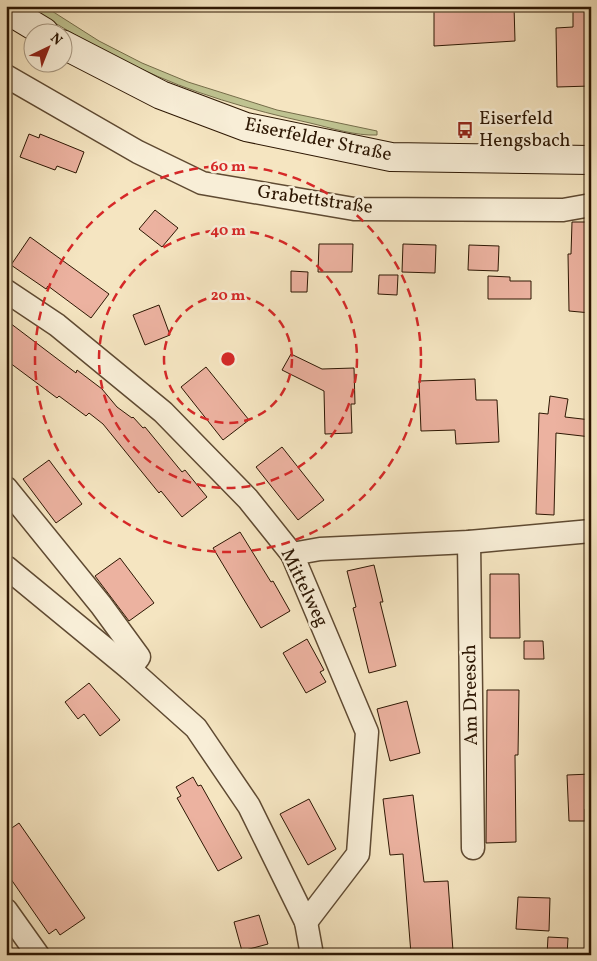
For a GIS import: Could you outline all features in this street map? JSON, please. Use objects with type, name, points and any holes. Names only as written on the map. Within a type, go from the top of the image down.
[{"type":"main road","points":[[6,10],[27,22]]},
{"type":"main road","name":"Eiserfelder Straße","points":[[72,49],[161,95],[246,127],[391,157],[591,160]]},
{"type":"street","name":"Grabettstraße","points":[[14,81],[138,152],[202,182],[354,209],[563,210],[591,205]]},
{"type":"street","name":"Mittelweg","points":[[6,291],[57,325],[162,412],[248,499],[292,554],[367,732],[358,854],[306,922]]},
{"type":"street","points":[[6,488],[101,606],[139,657],[130,669]]},
{"type":"street","points":[[292,554],[320,549],[469,542],[591,531]]},
{"type":"street","name":"Am Dreesch","points":[[469,542],[473,848]]},
{"type":"street","points":[[6,567],[130,669],[196,728],[249,806],[306,922],[312,955]]},
{"type":"street","points":[[6,910],[38,955]]},
{"type":"green space","points":[[27,6],[44,6],[69,22],[54,22]]},
{"type":"green space","points":[[72,24],[99,41],[142,63],[188,82],[277,110],[377,131],[377,135],[344,131],[222,100],[179,85],[109,53],[72,32]]},
{"type":"building","points":[[434,6],[514,6],[515,41],[434,46]]},
{"type":"building","points":[[573,6],[591,6],[591,86],[557,87],[556,28],[573,27]]},
{"type":"building","points":[[29,134],[39,138],[40,134],[84,152],[76,173],[57,166],[55,170],[20,157]]},
{"type":"building","points":[[155,210],[178,228],[162,247],[139,229]]},
{"type":"building","points":[[572,222],[590,222],[591,313],[569,311],[568,254],[571,254]]},
{"type":"building","points":[[30,237],[109,294],[91,318],[48,286],[46,289],[11,265]]},
{"type":"building","points":[[319,244],[353,244],[352,272],[318,272]]},
{"type":"building","points":[[403,244],[436,245],[435,273],[402,272]]},
{"type":"building","points":[[469,245],[499,246],[498,271],[468,270]]},
{"type":"building","points":[[291,271],[308,272],[307,292],[291,292]]},
{"type":"building","points":[[379,275],[398,275],[397,295],[378,294]]},
{"type":"building","points":[[488,276],[510,277],[510,281],[531,281],[531,299],[488,299]]},
{"type":"building","points":[[159,305],[170,335],[145,345],[133,315]]},
{"type":"building","points":[[6,320],[76,373],[77,370],[102,389],[117,407],[133,417],[143,428],[145,427],[182,472],[185,470],[207,497],[182,517],[161,491],[159,493],[103,424],[89,413],[86,416],[59,396],[57,398],[6,360]]},
{"type":"building","points":[[291,354],[322,369],[354,368],[355,404],[351,404],[352,433],[325,434],[324,391],[282,370]]},
{"type":"building","points":[[206,367],[249,420],[223,440],[181,387]]},
{"type":"building","points":[[475,379],[476,400],[497,400],[499,442],[456,444],[455,430],[421,431],[419,381]]},
{"type":"building","points":[[550,396],[568,399],[565,417],[591,420],[591,437],[556,433],[554,515],[536,514],[539,413],[548,414]]},
{"type":"building","points":[[282,447],[324,500],[298,520],[256,467]]},
{"type":"building","points":[[49,460],[82,504],[56,523],[23,479]]},
{"type":"building","points":[[240,532],[271,582],[273,581],[290,611],[261,628],[213,548]]},
{"type":"building","points":[[120,558],[154,603],[129,621],[95,576]]},
{"type":"building","points":[[374,565],[383,602],[380,602],[396,666],[369,673],[353,608],[356,607],[347,571]]},
{"type":"building","points":[[490,574],[519,574],[520,638],[490,638]]},
{"type":"building","points":[[307,639],[324,670],[320,672],[326,682],[306,693],[283,653]]},
{"type":"building","points":[[524,641],[543,641],[544,659],[524,659]]},
{"type":"building","points":[[89,683],[120,720],[100,736],[84,714],[78,719],[65,702]]},
{"type":"building","points":[[487,690],[519,690],[518,755],[515,755],[516,842],[486,843]]},
{"type":"building","points":[[407,701],[420,753],[390,761],[377,709]]},
{"type":"building","points":[[591,774],[591,808],[585,809],[585,821],[569,821],[567,775]]},
{"type":"building","points":[[193,777],[198,786],[201,785],[242,858],[218,871],[177,798],[181,796],[176,787]]},
{"type":"building","points":[[413,795],[424,882],[448,881],[453,951],[411,954],[403,854],[390,855],[383,799]]},
{"type":"building","points":[[309,799],[336,849],[308,865],[280,814]]},
{"type":"building","points":[[19,823],[85,918],[60,935],[56,929],[49,934],[6,872],[6,832]]},
{"type":"building","points":[[518,897],[550,898],[549,931],[516,929]]},
{"type":"building","points":[[259,915],[268,944],[242,951],[234,922]]},
{"type":"building","points":[[548,937],[568,938],[567,955],[547,955]]},
{"type":"place","name":"Eiserfeld Hengsbach","points":[[465,130]]}]
